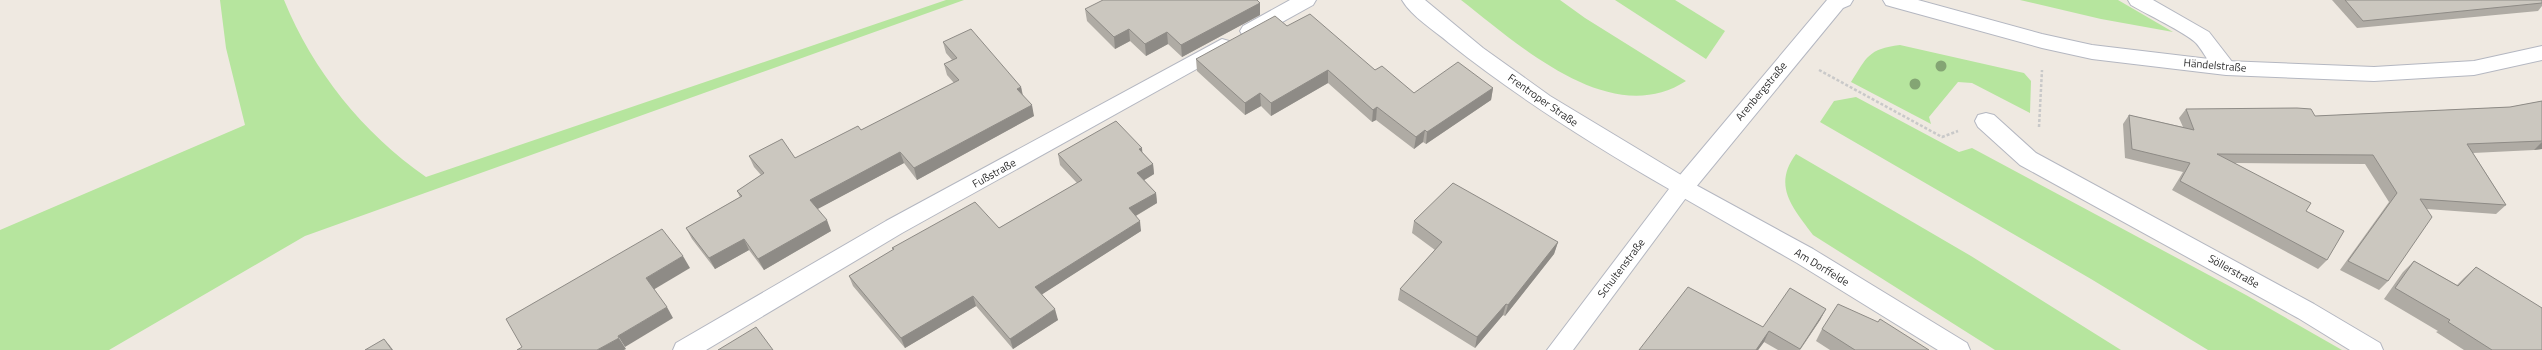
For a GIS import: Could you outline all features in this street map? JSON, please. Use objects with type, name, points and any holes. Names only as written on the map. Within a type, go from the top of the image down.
[{"type":"street","name":"Fußstraße","points":[[685,350],[894,227],[1306,0]]},
{"type":"street","name":"Frentroper Straße","points":[[1412,0],[1533,95],[1605,142],[1683,187]]},
{"type":"street","name":"Arenbergstraße","points":[[1683,187],[1785,62],[1836,3],[1843,0]]},
{"type":"street","name":"Händelstraße","points":[[1893,0],[2042,41],[2092,52],[2226,68],[2374,74],[2474,68],[2542,53]]},
{"type":"street","points":[[2138,0],[2202,37],[2226,68]]},
{"type":"street","name":"Söllerstraße","points":[[1986,121],[2028,159],[2292,303],[2371,350]]},
{"type":"street","name":"Schultenstraße","points":[[1559,350],[1683,187]]},
{"type":"street","name":"Am Dorffelde","points":[[1683,187],[1805,256],[1958,350]]},
{"type":"path","points":[[2039,130],[2042,41]]},
{"type":"path","points":[[1785,62],[1942,137],[1986,121]]},
{"type":"green space","points":[[220,0],[284,0],[310,51],[325,76],[342,99],[381,141],[426,177],[946,0],[964,0],[305,236],[109,350],[0,350],[0,230],[245,125],[226,48]]},
{"type":"green space","points":[[1461,0],[1560,0],[1585,18],[1686,81],[1657,93],[1627,95],[1596,89],[1566,75],[1537,58]]},
{"type":"green space","points":[[1615,0],[1675,0],[1725,31],[1706,59]]},
{"type":"green space","points":[[2020,0],[2118,0],[2173,32],[2101,19]]},
{"type":"green space","points":[[1900,45],[2024,73],[2031,81],[2030,113],[1972,83],[1958,82],[1929,117],[1931,124],[1851,82],[1865,60],[1875,52],[1881,49]]},
{"type":"green space","points":[[1856,97],[1959,152],[1972,148],[2246,295],[2342,350],[2208,350],[2091,279],[1820,122],[1834,101]]},
{"type":"green space","points":[[1796,154],[1971,256],[2121,350],[1995,350],[1813,235],[1793,206],[1788,196],[1786,187],[1786,176],[1789,166]]},
{"type":"building","points":[[1103,0],[1257,0],[1260,3],[1181,45],[1167,32],[1145,44],[1129,29],[1114,37],[1085,9]]},
{"type":"building","points":[[2345,0],[2542,0],[2542,3],[2363,21]]},
{"type":"building","points":[[1310,14],[1375,70],[1382,66],[1414,93],[1458,62],[1493,88],[1427,132],[1425,130],[1416,137],[1377,107],[1373,110],[1328,70],[1271,103],[1260,93],[1245,103],[1196,59],[1275,16],[1287,26]]},
{"type":"building","points":[[971,29],[1021,87],[1017,89],[1032,105],[914,168],[900,152],[810,200],[827,220],[758,259],[744,239],[709,258],[686,228],[742,196],[737,191],[764,173],[749,156],[782,139],[795,158],[858,126],[861,130],[959,80],[944,64],[957,58],[943,42]]},
{"type":"building","points":[[2542,101],[2542,141],[2467,144],[2506,205],[2420,199],[2432,217],[2388,281],[2348,261],[2397,193],[2373,155],[2217,154],[2311,203],[2306,211],[2344,231],[2327,260],[2180,181],[2190,163],[2132,149],[2129,115],[2194,130],[2186,109],[2297,108],[2311,109],[2315,116],[2510,107]]},
{"type":"building","points":[[1116,121],[1142,148],[1139,149],[1153,164],[1137,173],[1156,193],[1129,208],[1140,221],[1035,287],[1055,309],[1010,339],[973,296],[901,338],[849,276],[894,249],[892,248],[975,202],[999,228],[1082,180],[1058,154]]},
{"type":"building","points":[[1453,183],[1558,242],[1508,305],[1506,304],[1477,337],[1400,289],[1442,242],[1414,221]]},
{"type":"building","points":[[662,229],[683,256],[646,278],[667,307],[618,336],[619,338],[597,350],[517,350],[522,347],[506,319]]},
{"type":"building","points":[[2414,261],[2458,286],[2476,267],[2542,308],[2542,350],[2492,350],[2448,322],[2450,320],[2395,288]]},
{"type":"building","points":[[1688,287],[1763,327],[1790,288],[1826,309],[1800,349],[1769,331],[1756,350],[1639,350]]},
{"type":"building","points":[[1838,304],[1878,322],[1880,319],[1929,350],[1855,350],[1822,329]]},
{"type":"building","points":[[756,327],[773,350],[718,350]]},
{"type":"building","points":[[384,339],[392,350],[365,350]]}]
